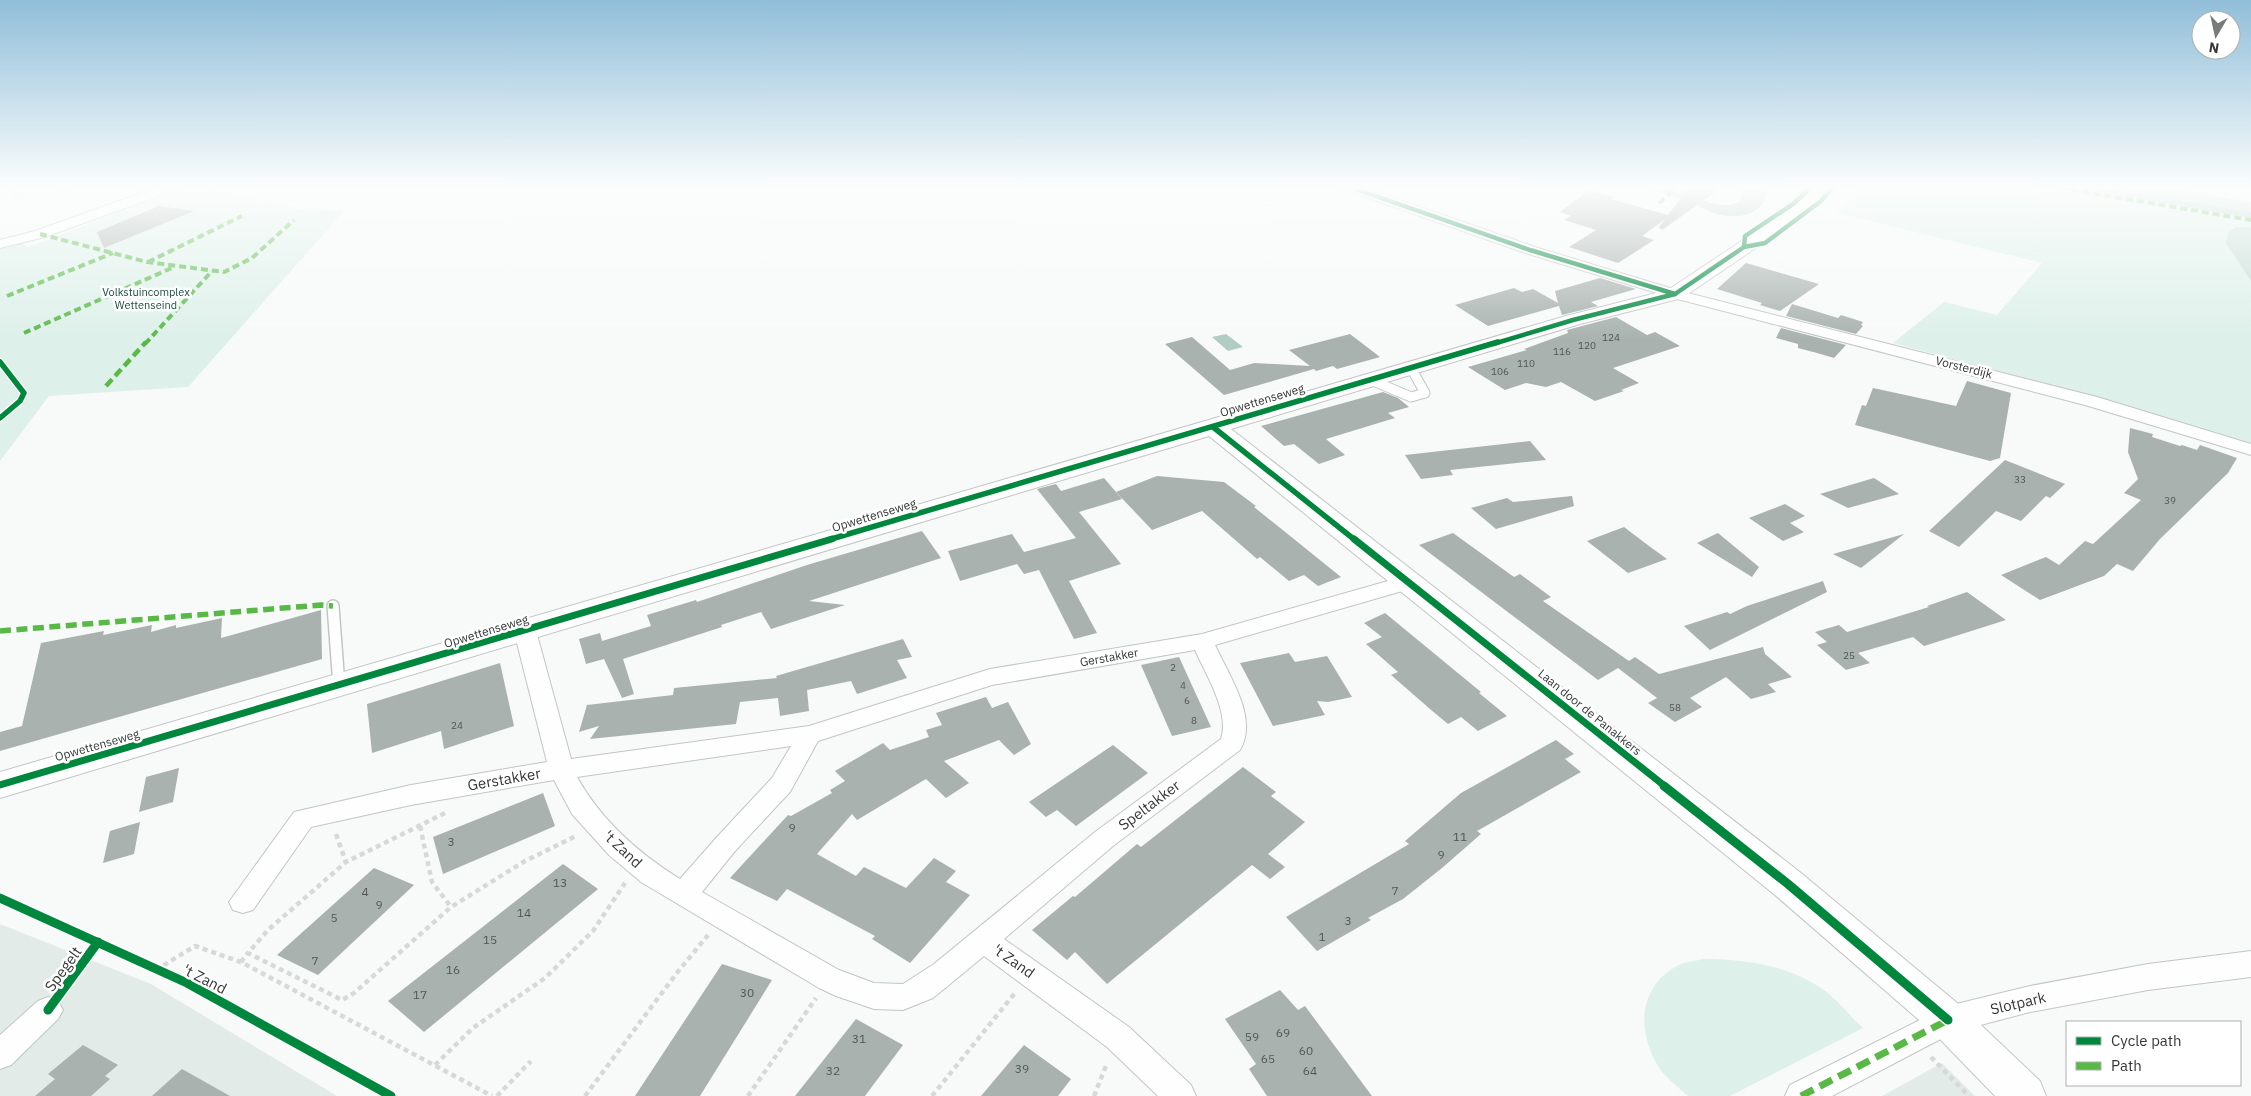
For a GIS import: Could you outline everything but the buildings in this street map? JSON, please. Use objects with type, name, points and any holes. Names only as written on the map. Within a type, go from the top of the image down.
[{"type":"street","points":[[0,244],[27,237]]},
{"type":"street","name":"Vorsterdijk","points":[[1493,237],[1675,294],[2074,396],[2251,450]]},
{"type":"street","name":"Opwettenseweg","points":[[0,785],[1573,320],[1675,294],[1759,237]]},
{"type":"street","name":"Laan door de Panakkers","points":[[1213,427],[1788,884],[1948,1020],[2025,1096]]},
{"type":"street","name":"Gerstakker","points":[[242,902],[303,819],[411,795],[561,769],[810,735],[990,677],[1202,641],[1409,582]]},
{"type":"street","name":"'t Zand","points":[[525,631],[561,769],[581,807],[618,848],[637,863],[683,895],[829,979],[850,988],[885,998],[904,997],[937,978],[983,940],[1118,1037],[1180,1096]]},
{"type":"street","name":"Speltakker","points":[[983,940],[1104,839],[1232,744],[1236,730],[1235,715],[1202,641]]},
{"type":"street","points":[[683,895],[726,844],[782,785],[810,735]]},
{"type":"street","name":"Slotpark","points":[[1801,1096],[1948,1020],[2030,999],[2148,977],[2251,964]]},
{"type":"street","name":"Spegelt","points":[[0,1055],[48,1010]]},
{"type":"lane","points":[[333,606],[339,686]]},
{"type":"path","points":[[241,962],[268,930],[346,862],[452,810]]},
{"type":"path","points":[[329,813],[346,862]]},
{"type":"path","points":[[420,826],[432,882],[451,907]]},
{"type":"path","points":[[435,1065],[473,1028],[545,978],[593,931],[637,863]]},
{"type":"path","points":[[585,1096],[684,963],[724,918]]},
{"type":"path","points":[[156,970],[195,946],[241,962],[492,1096]]},
{"type":"path","points":[[932,1096],[1031,973]]},
{"type":"path","points":[[748,1096],[829,979]]},
{"type":"path","points":[[1094,1096],[1118,1037]]},
{"type":"path","points":[[1912,1038],[1969,1096]]},
{"type":"path","points":[[497,1096],[531,1061]]},
{"type":"shaded area","points":[[2227,237],[2251,237],[2251,281],[2226,243]]},
{"type":"shaded area","points":[[1226,334],[1243,347],[1228,351],[1212,337]]},
{"type":"shaded area","points":[[0,924],[151,984],[337,1096],[0,1096]]},
{"type":"shaded area","points":[[1942,1063],[1975,1096],[1882,1096]]},
{"type":"green space","name":"Volkstuincomplex Wettenseind","points":[[54,237],[321,237],[188,387],[49,396],[0,461],[0,246],[18,242],[28,247]]},
{"type":"green space","points":[[1936,237],[2239,237],[2251,281],[2251,444],[2110,401],[1893,343],[1944,302],[1997,315],[2042,263]]},
{"type":"green space","points":[[1703,959],[1734,960],[1765,965],[1808,980],[1827,992],[1863,1028],[1730,1096],[1688,1096],[1663,1073],[1652,1055],[1644,1025],[1645,1010],[1656,984],[1666,973],[1686,962]]},
{"type":"marked path","points":[[52,237],[147,262],[224,272],[252,258],[276,237]]},
{"type":"marked path","points":[[148,262],[199,237]]},
{"type":"marked path","points":[[7,296],[113,253]]},
{"type":"marked path","points":[[24,333],[174,267]]},
{"type":"marked path","points":[[106,386],[212,271]]},
{"type":"marked path","points":[[0,631],[321,605],[333,606]]},
{"type":"marked path","points":[[1801,1096],[1948,1020]]},
{"type":"cycle path","points":[[1493,237],[1675,294]]},
{"type":"cycle path","points":[[1744,247],[1745,237]]},
{"type":"cycle path","points":[[0,785],[1573,320],[1675,294],[1744,247],[1765,243],[1773,237]]},
{"type":"cycle path","points":[[0,362],[24,393],[20,401],[0,418]]},
{"type":"cycle path","points":[[1213,427],[1788,884],[1948,1020]]},
{"type":"cycle path","points":[[0,898],[187,983],[391,1096]]},
{"type":"cycle path","points":[[48,1010],[98,942]]}]
